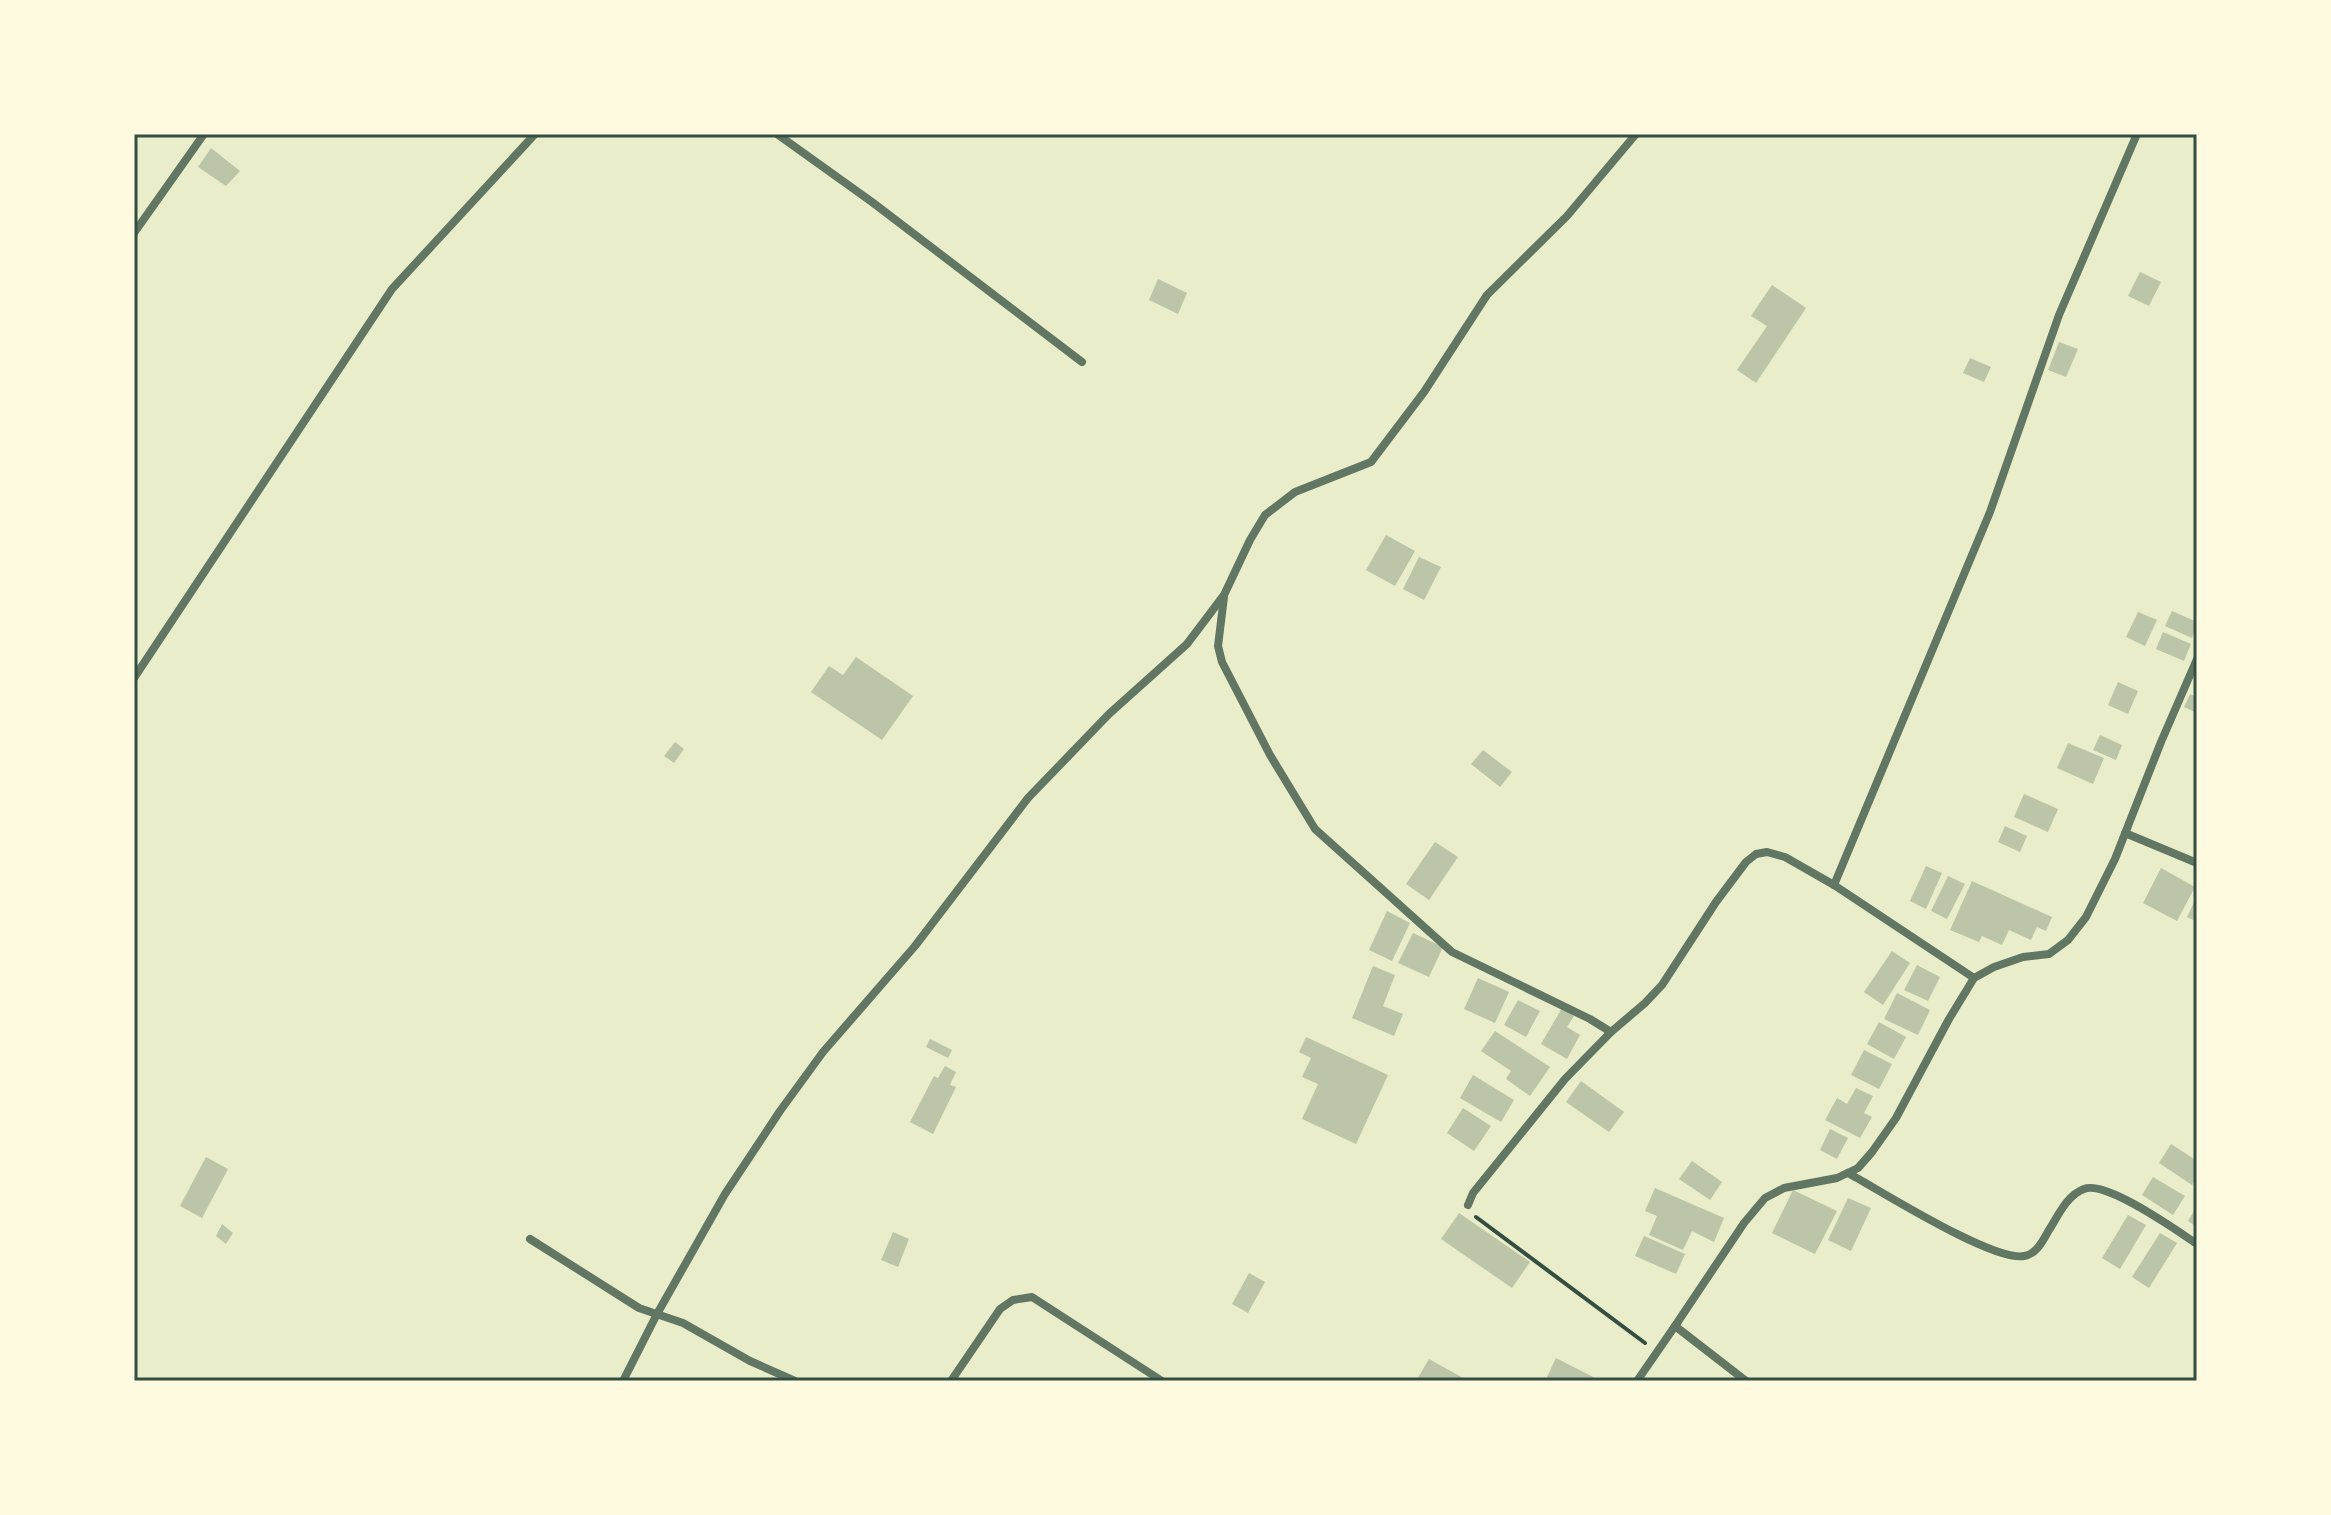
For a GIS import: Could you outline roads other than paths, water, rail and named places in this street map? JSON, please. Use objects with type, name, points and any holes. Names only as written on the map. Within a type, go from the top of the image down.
[{"type":"street","points":[[134,233],[204,134]]},
{"type":"street","points":[[134,678],[392,289],[535,134]]},
{"type":"street","points":[[777,134],[872,202],[1082,362]]},
{"type":"street","points":[[623,1381],[725,1194],[780,1111],[823,1052],[915,946],[1028,798],[1109,714],[1187,644],[1224,595],[1265,515],[1295,492],[1371,462],[1424,392],[1487,295],[1567,216],[1636,134]]},
{"type":"street","points":[[1834,885],[1990,512],[2059,315],[2137,134]]},
{"type":"street","points":[[1224,595],[1218,646],[1222,662],[1270,755],[1315,829],[1452,952],[1611,1032]]},
{"type":"street","points":[[1637,1381],[1744,1223],[1765,1198],[1784,1188],[1837,1178],[1858,1168],[1872,1152],[1896,1118],[1974,978],[2023,957],[2049,954],[2068,940],[2086,917],[2115,859],[2197,659]]},
{"type":"street","points":[[2125,833],[2197,863]]},
{"type":"street","points":[[1468,1205],[1473,1193],[1565,1079],[1662,985],[1716,902],[1746,862],[1756,854],[1767,852],[1785,857],[1834,885],[1974,978]]},
{"type":"street","points":[[1848,1173],[1980,1246],[2007,1256],[2024,1256],[2037,1249],[2074,1194],[2092,1186],[2133,1204],[2197,1244]]},
{"type":"street","points":[[530,1239],[639,1308],[683,1323],[750,1361],[795,1381]]},
{"type":"street","points":[[951,1381],[1000,1309],[1013,1300],[1032,1297],[1162,1381]]},
{"type":"street","points":[[1675,1326],[1746,1381]]}]
